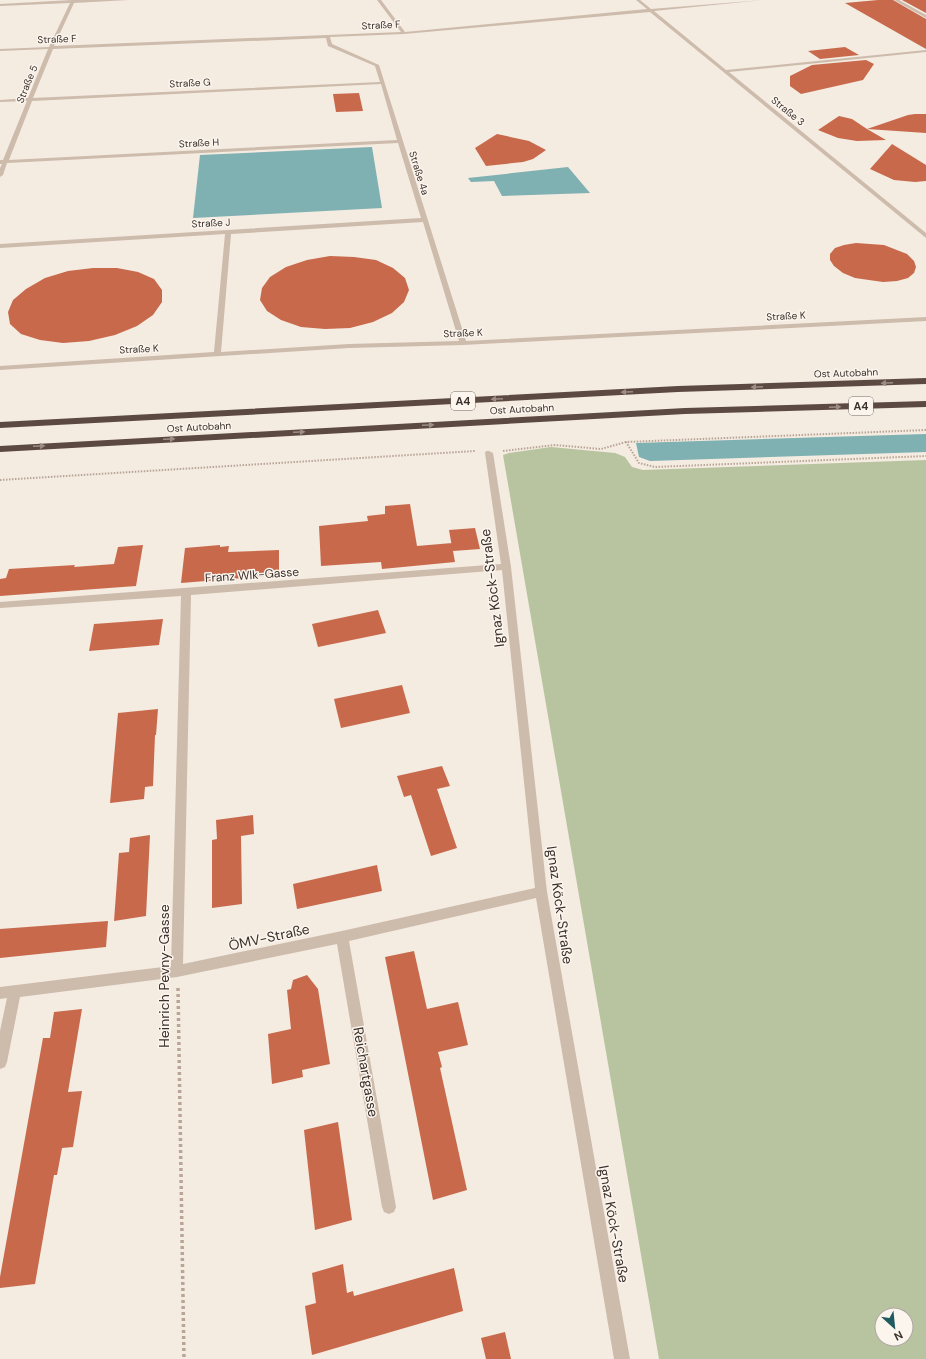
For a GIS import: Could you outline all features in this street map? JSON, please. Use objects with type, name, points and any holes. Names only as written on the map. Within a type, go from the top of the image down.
[{"type":"highway","name":"Ost Autobahn","points":[[0,425],[678,389],[926,381]]},
{"type":"highway","name":"Ost Autobahn","points":[[0,449],[685,411],[926,404]]},
{"type":"street","points":[[0,5],[126,0]]},
{"type":"street","points":[[379,0],[404,33]]},
{"type":"street","name":"Straße 3","points":[[638,0],[926,236]]},
{"type":"street","name":"Straße F","points":[[0,50],[404,33],[761,0]]},
{"type":"street","points":[[896,0],[926,17]]},
{"type":"street","name":"Straße 5","points":[[0,175],[3,162],[31,99],[51,48],[74,1]]},
{"type":"street","name":"Straße 4a","points":[[328,36],[330,45],[377,65],[399,141],[463,344]]},
{"type":"street","points":[[726,71],[926,51]]},
{"type":"street","name":"Straße G","points":[[0,101],[382,83]]},
{"type":"street","name":"Straße H","points":[[3,162],[399,141]]},
{"type":"street","name":"Straße J","points":[[0,246],[424,220]]},
{"type":"street","points":[[217,354],[228,232]]},
{"type":"street","name":"Straße K","points":[[0,368],[349,346],[463,344],[926,319]]},
{"type":"street","name":"Ignaz Köck-Straße","points":[[489,453],[506,567],[540,892],[622,1359]]},
{"type":"street","name":"Franz Wlk-Gasse","points":[[0,605],[506,567]]},
{"type":"street","name":"Heinrich Pevny-Gasse","points":[[177,971],[186,592]]},
{"type":"street","name":"ÖMV-Straße","points":[[0,993],[177,971],[342,937],[540,892]]},
{"type":"street","name":"Reichartgasse","points":[[342,937],[389,1208]]},
{"type":"street","points":[[0,1062],[15,992]]},
{"type":"path","points":[[0,480],[480,451],[489,453],[546,445],[563,445],[605,450],[614,448],[626,442],[926,430]]},
{"type":"path","points":[[626,442],[639,463],[655,467],[926,456]]},
{"type":"path","name":"Heinrich Pevny-Gasse","points":[[177,971],[184,1359]]},
{"type":"green space","points":[[551,447],[615,453],[625,457],[632,467],[643,470],[926,460],[926,1359],[659,1359],[503,455]]},
{"type":"water","points":[[372,147],[382,208],[193,218],[200,155]]},
{"type":"water","points":[[568,167],[590,193],[502,196],[494,181],[471,182],[468,178]]},
{"type":"water","points":[[926,434],[926,452],[650,461],[639,457],[636,443]]},
{"type":"building","points":[[893,0],[926,19],[926,49],[845,3]]},
{"type":"building","points":[[902,0],[926,0],[926,13]]},
{"type":"building","points":[[845,47],[859,55],[820,59],[808,51]]},
{"type":"building","points":[[866,60],[874,64],[863,80],[801,94],[790,86],[790,76],[812,65]]},
{"type":"building","points":[[359,93],[363,111],[336,112],[333,94]]},
{"type":"building","points":[[926,114],[926,133],[867,129],[908,115]]},
{"type":"building","points":[[839,116],[852,119],[886,140],[857,141],[838,138],[818,130]]},
{"type":"building","points":[[497,134],[529,141],[546,150],[533,159],[523,162],[486,166],[475,148]]},
{"type":"building","points":[[892,144],[926,165],[926,181],[915,182],[894,180],[870,169]]},
{"type":"building","points":[[856,243],[884,245],[907,254],[914,261],[916,267],[914,273],[908,278],[897,281],[883,282],[855,278],[843,273],[834,266],[830,260],[830,254],[835,248]]},
{"type":"building","points":[[330,256],[376,260],[393,268],[405,278],[409,290],[404,302],[392,313],[373,322],[350,328],[325,329],[301,327],[281,320],[267,311],[260,300],[262,288],[270,277],[286,267],[307,260]]},
{"type":"building","points":[[93,268],[117,268],[138,272],[154,279],[162,290],[162,302],[153,315],[137,326],[115,335],[89,341],[63,343],[40,340],[21,334],[10,324],[8,312],[13,300],[26,289],[45,278],[68,271]]},
{"type":"building","points":[[410,504],[417,546],[451,543],[449,530],[475,528],[480,549],[453,551],[455,562],[382,569],[381,562],[321,566],[319,526],[368,521],[367,516],[385,514],[385,506]]},
{"type":"building","points":[[143,545],[136,586],[0,596],[0,579],[6,578],[9,569],[114,564],[118,547]]},
{"type":"building","points":[[220,545],[220,547],[229,546],[228,552],[279,550],[279,575],[181,583],[185,548]]},
{"type":"building","points":[[378,610],[386,633],[318,647],[312,624]]},
{"type":"building","points":[[163,619],[159,645],[89,651],[94,624]]},
{"type":"building","points":[[402,685],[410,713],[341,728],[334,699]]},
{"type":"building","points":[[158,709],[155,735],[153,786],[145,787],[144,799],[110,803],[118,713]]},
{"type":"building","points":[[442,766],[450,786],[437,789],[457,848],[431,856],[411,795],[404,797],[397,776]]},
{"type":"building","points":[[253,815],[254,834],[241,836],[242,904],[212,908],[212,840],[217,839],[216,820]]},
{"type":"building","points":[[150,835],[146,916],[114,921],[119,853],[129,852],[130,838]]},
{"type":"building","points":[[377,865],[382,891],[297,909],[293,884]]},
{"type":"building","points":[[108,921],[106,947],[0,958],[0,929]]},
{"type":"building","points":[[414,951],[427,1009],[458,1002],[468,1045],[438,1052],[442,1067],[440,1068],[467,1190],[433,1200],[385,957]]},
{"type":"building","points":[[307,975],[318,989],[330,1064],[302,1070],[303,1077],[272,1084],[268,1034],[291,1029],[287,990],[291,989],[293,980]]},
{"type":"building","points":[[82,1009],[68,1092],[82,1091],[73,1147],[62,1148],[57,1175],[54,1175],[35,1284],[0,1288],[0,1277],[43,1038],[50,1038],[54,1012]]},
{"type":"building","points":[[338,1122],[352,1220],[315,1230],[304,1130]]},
{"type":"building","points":[[343,1264],[347,1293],[353,1291],[354,1296],[454,1268],[463,1311],[312,1355],[305,1306],[316,1303],[312,1273]]},
{"type":"building","points":[[505,1332],[511,1359],[486,1359],[481,1338]]}]
